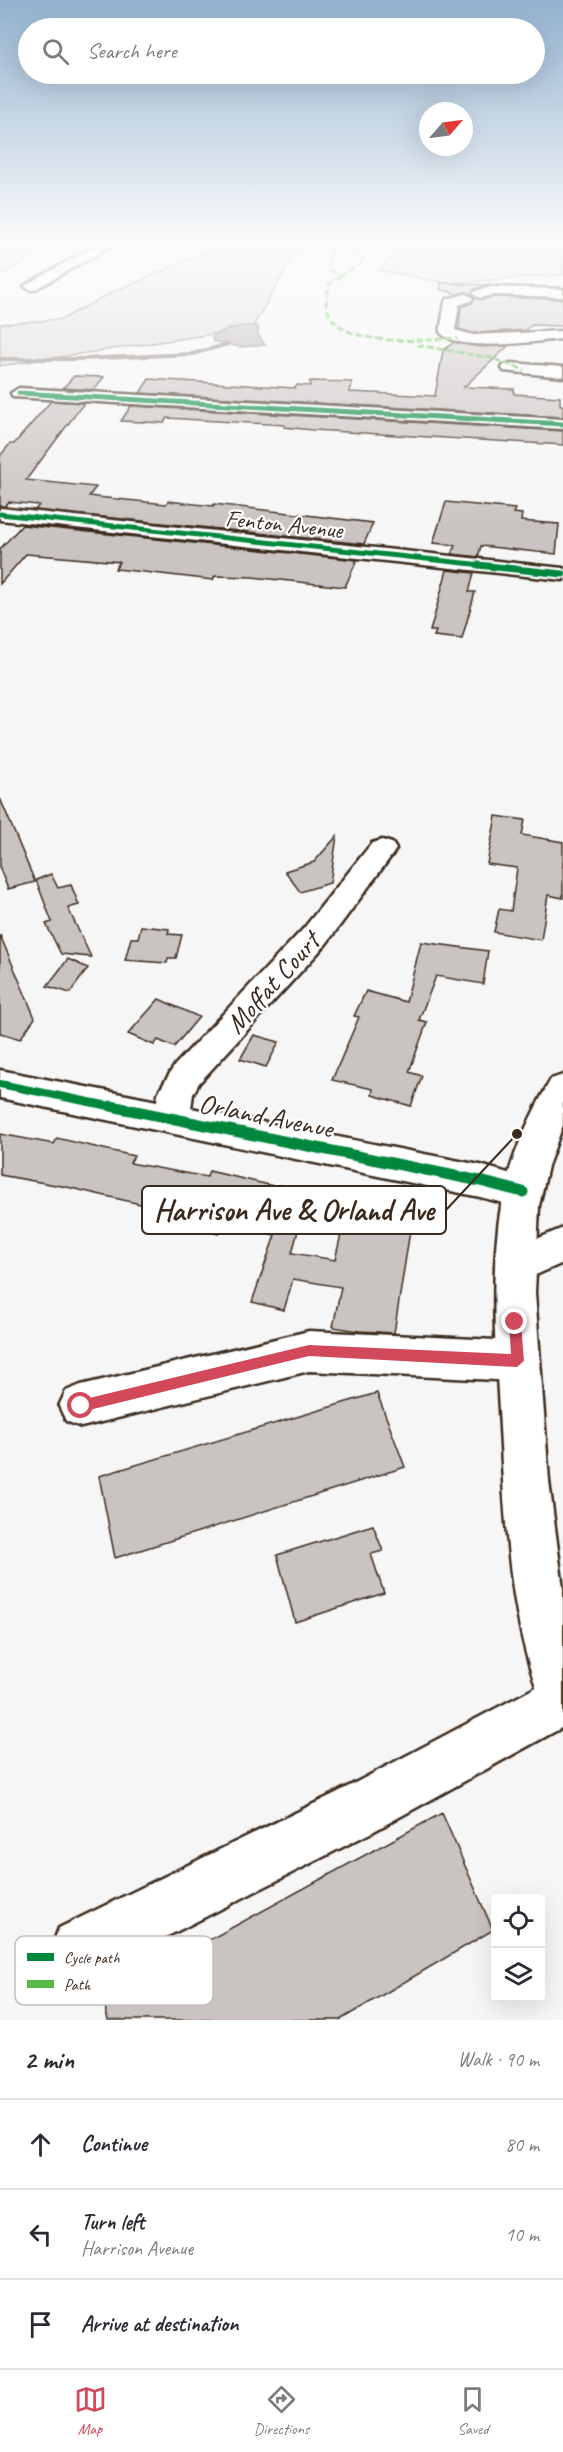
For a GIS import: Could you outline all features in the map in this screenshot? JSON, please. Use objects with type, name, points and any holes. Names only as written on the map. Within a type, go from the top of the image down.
[{"type":"street","points":[[460,338],[504,338]]},
{"type":"street","points":[[510,368],[563,372]]},
{"type":"street","points":[[19,393],[563,424]]},
{"type":"street","name":"Fenton Avenue","points":[[1,516],[563,574]]},
{"type":"street","name":"Moffat Court","points":[[171,1118],[176,1093],[187,1074],[315,936],[382,849]]},
{"type":"street","name":"Orland Avenue","points":[[0,1083],[480,1181],[523,1192]]},
{"type":"street","points":[[563,1089],[536,1144],[523,1192],[515,1266],[517,1361],[528,1518],[540,1599],[563,1692]]},
{"type":"street","points":[[515,1266],[563,1245]]},
{"type":"street","points":[[81,1406],[309,1350],[517,1361]]},
{"type":"street","points":[[106,1936],[355,1812],[563,1700]]},
{"type":"shaded area","points":[[0,338],[184,338],[0,366]]},
{"type":"shaded area","points":[[212,338],[261,338],[265,345],[240,347],[213,341]]},
{"type":"building","points":[[454,342],[479,347],[508,346],[464,387],[514,389],[514,394],[560,397],[563,417],[140,393],[149,379],[295,388],[297,385],[310,386],[310,381],[352,382],[350,392],[435,396],[443,351]]},
{"type":"building","points":[[74,376],[104,377],[94,390],[63,388]]},
{"type":"building","points":[[51,401],[84,403],[26,480],[96,487],[89,496],[97,497],[166,504],[168,501],[213,506],[214,504],[373,523],[364,544],[35,510],[39,505],[9,502],[5,506],[0,506],[0,456],[10,444],[14,444]]},
{"type":"building","points":[[131,406],[563,431],[563,445],[313,430],[284,427],[285,425],[167,418],[164,423],[121,421]]},
{"type":"building","points":[[446,502],[515,509],[513,513],[522,514],[521,521],[559,524],[556,554],[481,546],[478,557],[452,554],[455,545],[433,543]]},
{"type":"building","points":[[22,525],[357,560],[345,587],[252,577],[215,576],[213,580],[115,569],[120,562],[26,554],[0,584],[0,549]]},
{"type":"building","points":[[447,570],[474,573],[469,592],[475,592],[462,639],[434,636],[436,631],[430,631]]},
{"type":"building","points":[[0,798],[35,882],[8,889],[0,869]]},
{"type":"building","points":[[496,816],[525,820],[522,835],[563,842],[563,898],[548,895],[541,940],[494,932],[499,909],[511,911],[517,868],[487,864]]},
{"type":"building","points":[[337,836],[330,883],[300,892],[285,871],[314,862]]},
{"type":"building","points":[[51,874],[58,888],[71,885],[79,905],[68,908],[91,957],[61,954],[46,924],[52,922],[36,880]]},
{"type":"building","points":[[141,926],[169,929],[168,934],[182,935],[176,958],[168,958],[167,963],[125,960],[131,938],[138,938]]},
{"type":"building","points":[[0,935],[35,1018],[20,1039],[0,1033]]},
{"type":"building","points":[[421,942],[488,951],[483,984],[436,976],[419,1020],[427,1022],[409,1072],[422,1076],[411,1106],[372,1095],[373,1089],[332,1080],[359,1017],[354,1016],[366,991],[406,1002]]},
{"type":"building","points":[[68,959],[88,968],[70,993],[47,986]]},
{"type":"building","points":[[159,999],[199,1017],[174,1047],[158,1040],[154,1045],[128,1034]]},
{"type":"building","points":[[254,1035],[279,1042],[266,1067],[240,1059]]},
{"type":"building","points":[[0,1134],[54,1144],[57,1138],[134,1156],[130,1163],[207,1177],[209,1171],[278,1187],[278,1185],[309,1190],[292,1253],[335,1260],[350,1196],[378,1201],[376,1212],[412,1218],[394,1333],[333,1327],[341,1287],[293,1279],[284,1310],[252,1302],[275,1235],[222,1224],[219,1234],[188,1227],[192,1216],[67,1187],[0,1175]]},
{"type":"building","points":[[377,1393],[405,1467],[115,1558],[99,1476]]},
{"type":"building","points":[[373,1525],[383,1551],[371,1554],[384,1593],[295,1622],[277,1555]]},
{"type":"building","points":[[442,1813],[491,1925],[491,1931],[340,2020],[108,2020],[105,2005],[213,2005],[213,1938]]},
{"type":"waterway","points":[[0,359],[80,359],[192,354],[228,344]]},
{"type":"marked path","points":[[373,338],[405,341],[454,338]]},
{"type":"marked path","points":[[417,345],[491,358],[525,370]]},
{"type":"cycle path","points":[[19,393],[563,424]]},
{"type":"cycle path","points":[[0,514],[563,574]]},
{"type":"cycle path","points":[[0,1084],[480,1181],[523,1192]]},
{"type":"place","name":"Harrison Ave & Orland Ave","points":[[517,1134]]},
{"type":"route","points":[[81,1406],[309,1350],[517,1361],[515,1322]]}]
